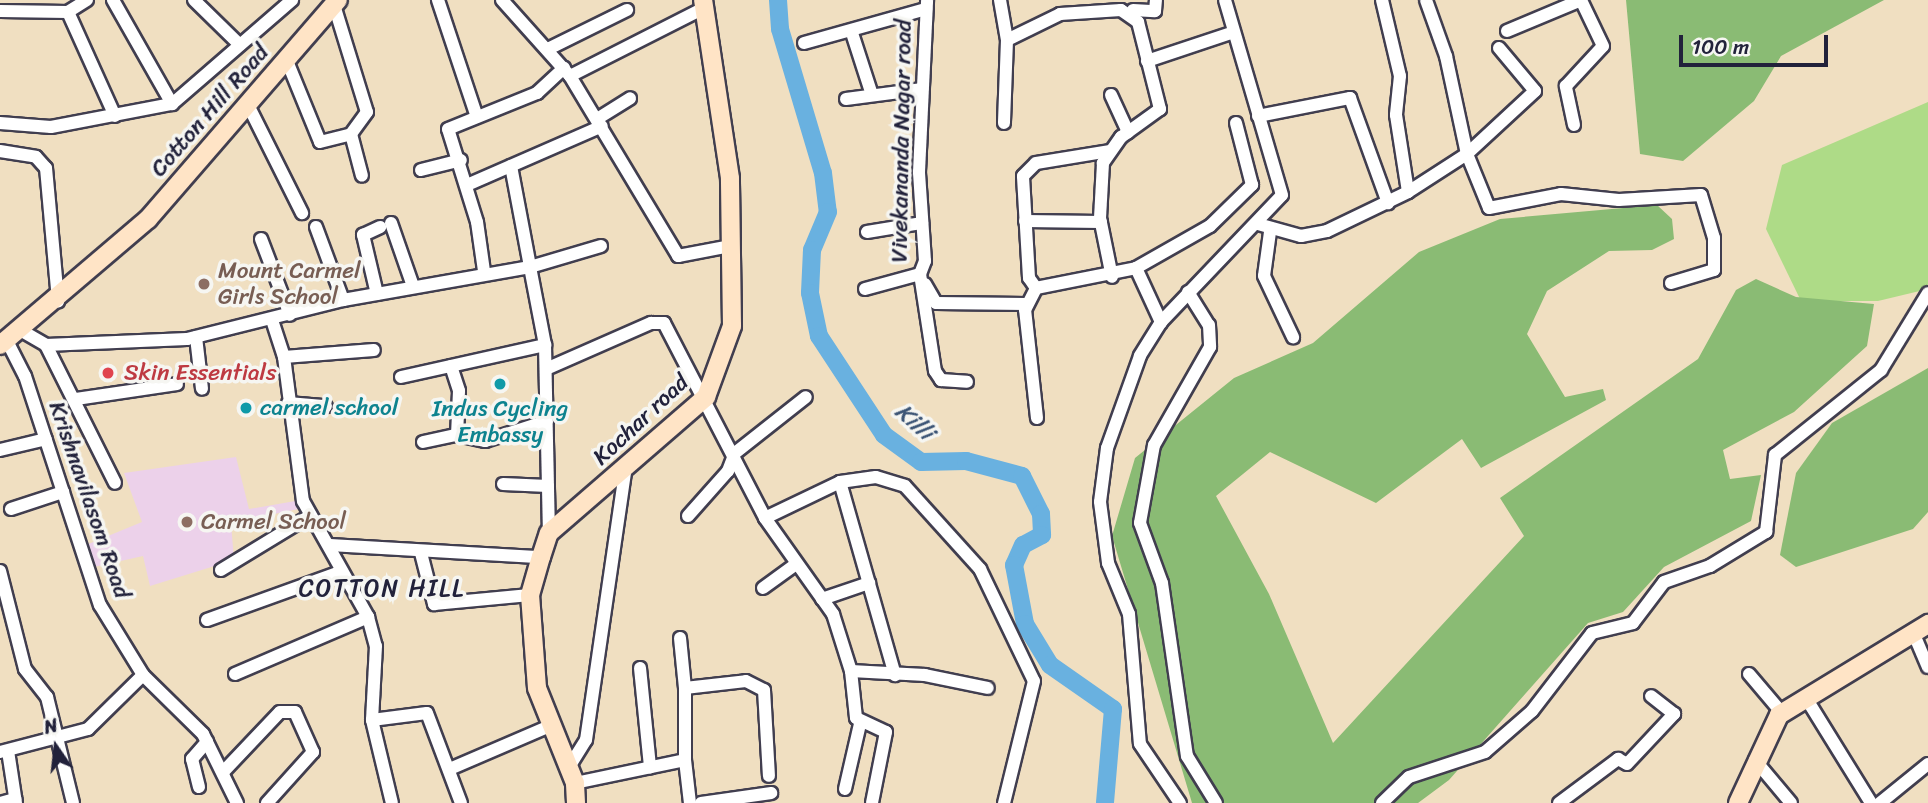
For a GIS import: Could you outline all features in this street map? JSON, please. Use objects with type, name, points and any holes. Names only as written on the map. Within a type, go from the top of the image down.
[{"type":"street","points":[[113,0],[172,103]]},
{"type":"street","points":[[194,0],[240,45]]},
{"type":"street","points":[[0,123],[34,129],[115,116],[172,103],[292,0]]},
{"type":"street","points":[[438,0],[477,117]]},
{"type":"street","points":[[502,0],[550,48],[567,72],[678,256],[731,247]]},
{"type":"street","points":[[1000,0],[1007,40],[1004,123]]},
{"type":"street","points":[[1007,40],[1059,14],[1132,8],[1155,10],[1156,0]]},
{"type":"street","points":[[1180,803],[1140,744],[1129,614],[1108,563],[1100,502],[1107,448],[1140,356],[1161,322],[1258,224],[1282,195],[1231,33],[1225,0]]},
{"type":"street","points":[[1382,0],[1400,76],[1396,115],[1408,192]]},
{"type":"street","points":[[1426,0],[1446,56],[1467,154],[1489,208],[1561,194],[1619,200],[1701,195],[1714,238],[1714,270],[1671,283]]},
{"type":"street","points":[[1507,31],[1581,0],[1603,46],[1566,86],[1574,125]]},
{"type":"street","points":[[287,61],[320,142],[351,134],[367,112],[336,3]]},
{"type":"street","name":"Cotton Hill Road","points":[[10,339],[116,251],[336,3]]},
{"type":"street","points":[[484,271],[461,160],[448,129],[537,93],[567,72],[704,4]]},
{"type":"street","name":"Kochar road","points":[[549,533],[625,472],[706,397],[732,326],[730,178],[704,4]]},
{"type":"street","points":[[0,10],[77,5],[115,116]]},
{"type":"street","points":[[804,43],[852,33],[927,5]]},
{"type":"street","name":"Vivekananda Nagar road","points":[[927,5],[922,89],[922,223],[916,276],[935,371],[941,380],[967,382]]},
{"type":"street","points":[[1112,277],[1101,222],[1099,177],[1109,150],[1160,109],[1132,8]]},
{"type":"street","points":[[550,48],[627,10]]},
{"type":"street","points":[[852,33],[872,95]]},
{"type":"street","points":[[1147,61],[1231,33]]},
{"type":"street","points":[[1258,224],[1270,232],[1301,236],[1327,231],[1408,192],[1467,154],[1535,90],[1499,48]]},
{"type":"street","points":[[846,99],[922,89]]},
{"type":"street","points":[[1111,95],[1129,132]]},
{"type":"street","points":[[467,186],[599,122],[630,98]]},
{"type":"street","points":[[1258,116],[1350,98],[1388,203]]},
{"type":"street","points":[[248,105],[302,213]]},
{"type":"street","points":[[1036,288],[1112,277],[1136,268],[1210,226],[1252,186],[1236,123]]},
{"type":"street","points":[[351,134],[362,176]]},
{"type":"street","points":[[1036,288],[1029,278],[1023,176],[1036,163],[1109,150]]},
{"type":"street","points":[[0,151],[36,158],[46,168],[58,301]]},
{"type":"street","points":[[421,170],[461,160]]},
{"type":"street","points":[[511,166],[521,193],[530,267],[545,345],[549,533],[530,595],[537,688],[550,726],[572,775],[576,803]]},
{"type":"street","points":[[1025,221],[1101,222]]},
{"type":"street","points":[[867,232],[922,223]]},
{"type":"street","points":[[377,294],[363,235],[385,225],[413,286]]},
{"type":"street","points":[[316,227],[343,300]]},
{"type":"street","points":[[1270,232],[1264,276],[1293,337]]},
{"type":"street","points":[[261,239],[290,315]]},
{"type":"street","points":[[10,339],[46,345],[196,338],[343,300],[484,271],[530,267],[601,246]]},
{"type":"street","points":[[1136,268],[1161,322]]},
{"type":"street","points":[[865,289],[916,276],[936,303],[1026,310]]},
{"type":"street","points":[[1036,288],[1026,310],[1037,418]]},
{"type":"street","points":[[1188,292],[1209,325],[1210,347],[1154,445],[1140,523],[1163,583],[1187,756],[1216,803]]},
{"type":"street","points":[[1382,803],[1409,777],[1485,752],[1532,711],[1592,633],[1633,622],[1664,582],[1710,566],[1766,532],[1775,455],[1881,370],[1928,293]]},
{"type":"street","points":[[272,320],[284,357],[303,501],[330,545],[340,572],[368,617],[376,646],[372,720],[392,803]]},
{"type":"street","points":[[546,369],[659,320],[706,397],[765,518],[795,565],[822,599],[851,671],[860,724],[845,789]]},
{"type":"street","points":[[196,338],[202,389]]},
{"type":"street","name":"Krishnavilasom Road","points":[[10,339],[46,439],[100,606],[143,675],[207,742],[224,771],[237,803]]},
{"type":"street","points":[[46,345],[76,399],[116,483]]},
{"type":"street","points":[[401,377],[545,345]]},
{"type":"street","points":[[284,357],[374,350]]},
{"type":"street","points":[[451,366],[459,391],[457,435]]},
{"type":"street","points":[[76,399],[177,384]]},
{"type":"street","points":[[688,516],[728,471],[735,453],[806,397]]},
{"type":"street","points":[[288,403],[326,406]]},
{"type":"street","points":[[423,442],[457,435],[485,441],[547,421]]},
{"type":"street","points":[[0,450],[46,439]]},
{"type":"street","points":[[572,775],[586,740],[625,472]]},
{"type":"street","points":[[765,518],[841,482],[876,477],[905,486],[992,586],[1034,681],[1004,803]]},
{"type":"street","points":[[841,482],[895,675]]},
{"type":"street","points":[[503,484],[548,486]]},
{"type":"street","points":[[11,509],[63,492]]},
{"type":"street","points":[[221,570],[312,515]]},
{"type":"street","points":[[330,545],[421,553],[541,557]]},
{"type":"street","points":[[421,553],[434,604],[530,595]]},
{"type":"street","points":[[762,588],[795,565]]},
{"type":"street","points":[[0,571],[25,669],[47,697],[55,742],[73,803]]},
{"type":"street","points":[[207,620],[340,572]]},
{"type":"street","points":[[822,599],[869,583]]},
{"type":"street","points":[[235,674],[368,617]]},
{"type":"street","points":[[1738,803],[1755,760],[1782,713],[1921,628],[1928,667]]},
{"type":"street","points":[[680,638],[685,688],[685,760],[690,803]]},
{"type":"street","points":[[640,668],[650,767]]},
{"type":"street","points":[[851,671],[988,688]]},
{"type":"street","points":[[1749,674],[1782,713]]},
{"type":"street","points":[[0,803],[16,801],[4,751],[55,742],[88,729],[143,675]]},
{"type":"street","points":[[685,688],[746,681],[761,686],[769,776]]},
{"type":"street","points":[[1559,803],[1618,759],[1627,764],[1674,715],[1651,696]]},
{"type":"street","points":[[1806,698],[1871,803]]},
{"type":"street","points":[[224,771],[280,712],[295,712],[313,752],[267,803]]},
{"type":"street","points":[[372,720],[427,713],[452,768],[461,803]]},
{"type":"street","points":[[860,724],[886,732],[873,803]]},
{"type":"street","points":[[452,768],[550,726]]},
{"type":"street","points":[[198,787],[192,760],[207,742]]},
{"type":"street","points":[[572,775],[650,767],[685,760]]},
{"type":"street","points":[[1755,760],[1791,803]]},
{"type":"street","points":[[1880,803],[1928,764]]},
{"type":"street","points":[[701,803],[771,793]]},
{"type":"shaded area","name":"Carmel School","points":[[236,457],[249,509],[301,500],[303,508],[231,523],[234,560],[150,586],[143,556],[94,567],[86,545],[142,522],[124,473]]},
{"type":"green space","points":[[1626,0],[1884,0],[1781,56],[1754,101],[1683,161],[1640,154]]},
{"type":"green space","points":[[1928,102],[1928,289],[1878,301],[1801,301],[1766,229],[1782,165]]},
{"type":"green space","points":[[1657,205],[1672,219],[1674,239],[1652,250],[1609,251],[1547,291],[1527,334],[1565,397],[1603,389],[1606,400],[1481,468],[1462,439],[1376,503],[1270,452],[1216,496],[1269,594],[1333,743],[1524,536],[1500,498],[1698,359],[1736,290],[1756,279],[1796,297],[1874,304],[1867,346],[1794,412],[1723,450],[1730,479],[1761,475],[1751,521],[1664,567],[1623,612],[1588,623],[1449,780],[1418,803],[1192,803],[1112,536],[1135,458],[1234,378],[1313,343],[1419,252],[1500,219]]},
{"type":"green space","points":[[1928,368],[1928,512],[1913,529],[1796,567],[1780,555],[1796,473],[1832,423]]},
{"type":"waterway","name":"Killi","points":[[778,0],[780,29],[823,173],[828,212],[812,250],[810,293],[819,336],[884,435],[921,462],[966,461],[1022,476],[1041,514],[1042,535],[1023,545],[1014,565],[1025,624],[1050,665],[1113,709],[1105,803]]},
{"type":"place","name":"Mount Carmel Girls School","points":[[204,284]]},
{"type":"place","name":"Skin Essentials","points":[[108,373]]},
{"type":"place","name":"Indus Cycling Embassy","points":[[500,384]]},
{"type":"place","name":"carmel school","points":[[246,408]]},
{"type":"place","name":"Carmel School","points":[[187,522]]},
{"type":"district","name":"COTTON HILL","points":[[382,589]]}]
